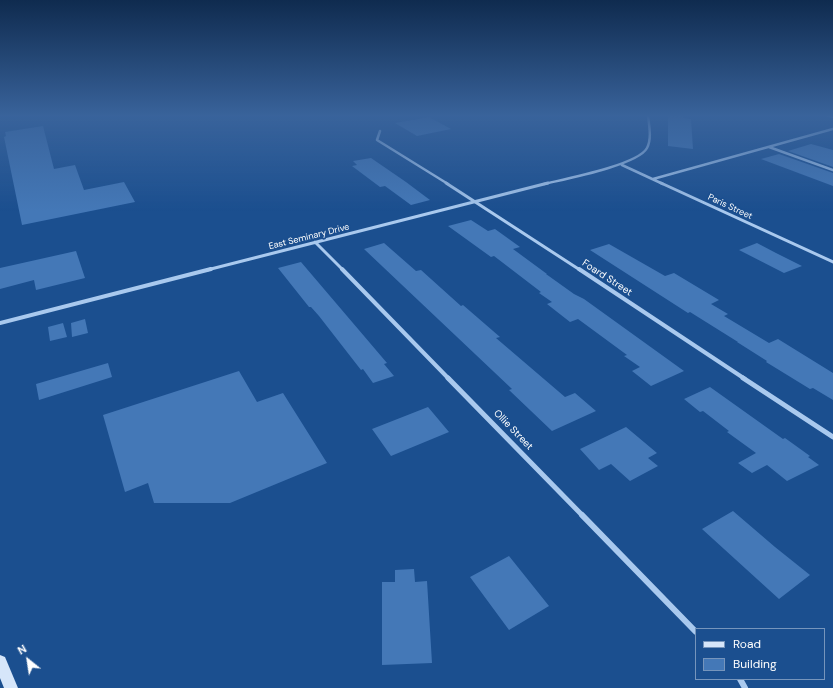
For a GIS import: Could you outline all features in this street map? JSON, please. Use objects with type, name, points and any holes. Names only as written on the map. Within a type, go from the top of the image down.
[{"type":"main road","points":[[0,662],[11,688]]},
{"type":"street","name":"Foard Street","points":[[389,147],[477,202],[833,437]]},
{"type":"street","name":"East Seminary Drive","points":[[0,323],[622,164],[636,160],[647,147]]},
{"type":"street","points":[[768,147],[833,170]]},
{"type":"street","points":[[653,179],[768,147]]},
{"type":"street","name":"Paris Street","points":[[622,164],[833,262]]},
{"type":"street","name":"Ollie Street","points":[[315,242],[695,631]]},
{"type":"building","points":[[6,147],[48,147],[54,169],[75,165],[84,190],[124,182],[135,202],[22,225]]},
{"type":"building","points":[[677,147],[693,147],[693,149]]},
{"type":"building","points":[[801,147],[822,147],[833,150],[833,167],[788,151]]},
{"type":"building","points":[[779,154],[833,173],[833,186],[761,159]]},
{"type":"building","points":[[371,158],[430,200],[411,205],[385,186],[380,187],[352,166],[357,165],[353,161]]},
{"type":"building","points":[[471,220],[488,231],[495,229],[520,247],[513,249],[546,274],[574,294],[584,299],[684,371],[651,386],[632,371],[640,367],[624,356],[627,355],[578,319],[570,322],[547,304],[552,302],[539,293],[541,292],[494,256],[491,257],[448,226]]},
{"type":"building","points":[[384,243],[416,271],[421,270],[461,306],[463,305],[500,337],[496,338],[565,397],[575,393],[596,411],[552,431],[509,390],[512,389],[364,249]]},
{"type":"building","points":[[757,243],[802,266],[784,273],[739,250]]},
{"type":"building","points":[[609,244],[665,276],[674,273],[719,300],[711,304],[728,314],[724,316],[769,343],[778,339],[833,373],[833,400],[813,388],[810,389],[766,362],[767,361],[738,342],[690,312],[688,313],[590,250]]},
{"type":"building","points":[[76,251],[85,278],[36,290],[34,280],[0,289],[0,268]]},
{"type":"building","points":[[301,262],[387,363],[384,364],[394,376],[373,383],[363,369],[361,370],[319,316],[311,307],[309,307],[278,268]]},
{"type":"building","points":[[85,319],[88,333],[72,337],[71,323]]},
{"type":"building","points":[[63,323],[67,337],[50,341],[48,327]]},
{"type":"building","points":[[108,363],[112,377],[39,400],[36,384]]},
{"type":"building","points":[[239,371],[257,402],[283,393],[327,463],[230,503],[154,503],[148,483],[125,492],[103,415]]},
{"type":"building","points":[[710,387],[783,439],[785,438],[810,456],[808,457],[819,465],[787,481],[767,465],[752,473],[738,463],[756,453],[727,432],[729,431],[703,411],[700,412],[684,399]]},
{"type":"building","points":[[428,407],[449,432],[391,456],[372,429]]},
{"type":"building","points":[[626,427],[657,453],[648,458],[658,466],[630,481],[611,464],[599,470],[580,449]]},
{"type":"building","points":[[733,511],[810,575],[779,599],[702,529]]},
{"type":"building","points":[[509,556],[549,606],[509,630],[470,577]]},
{"type":"building","points":[[414,569],[415,582],[427,581],[432,663],[382,665],[382,582],[395,582],[395,570]]}]
